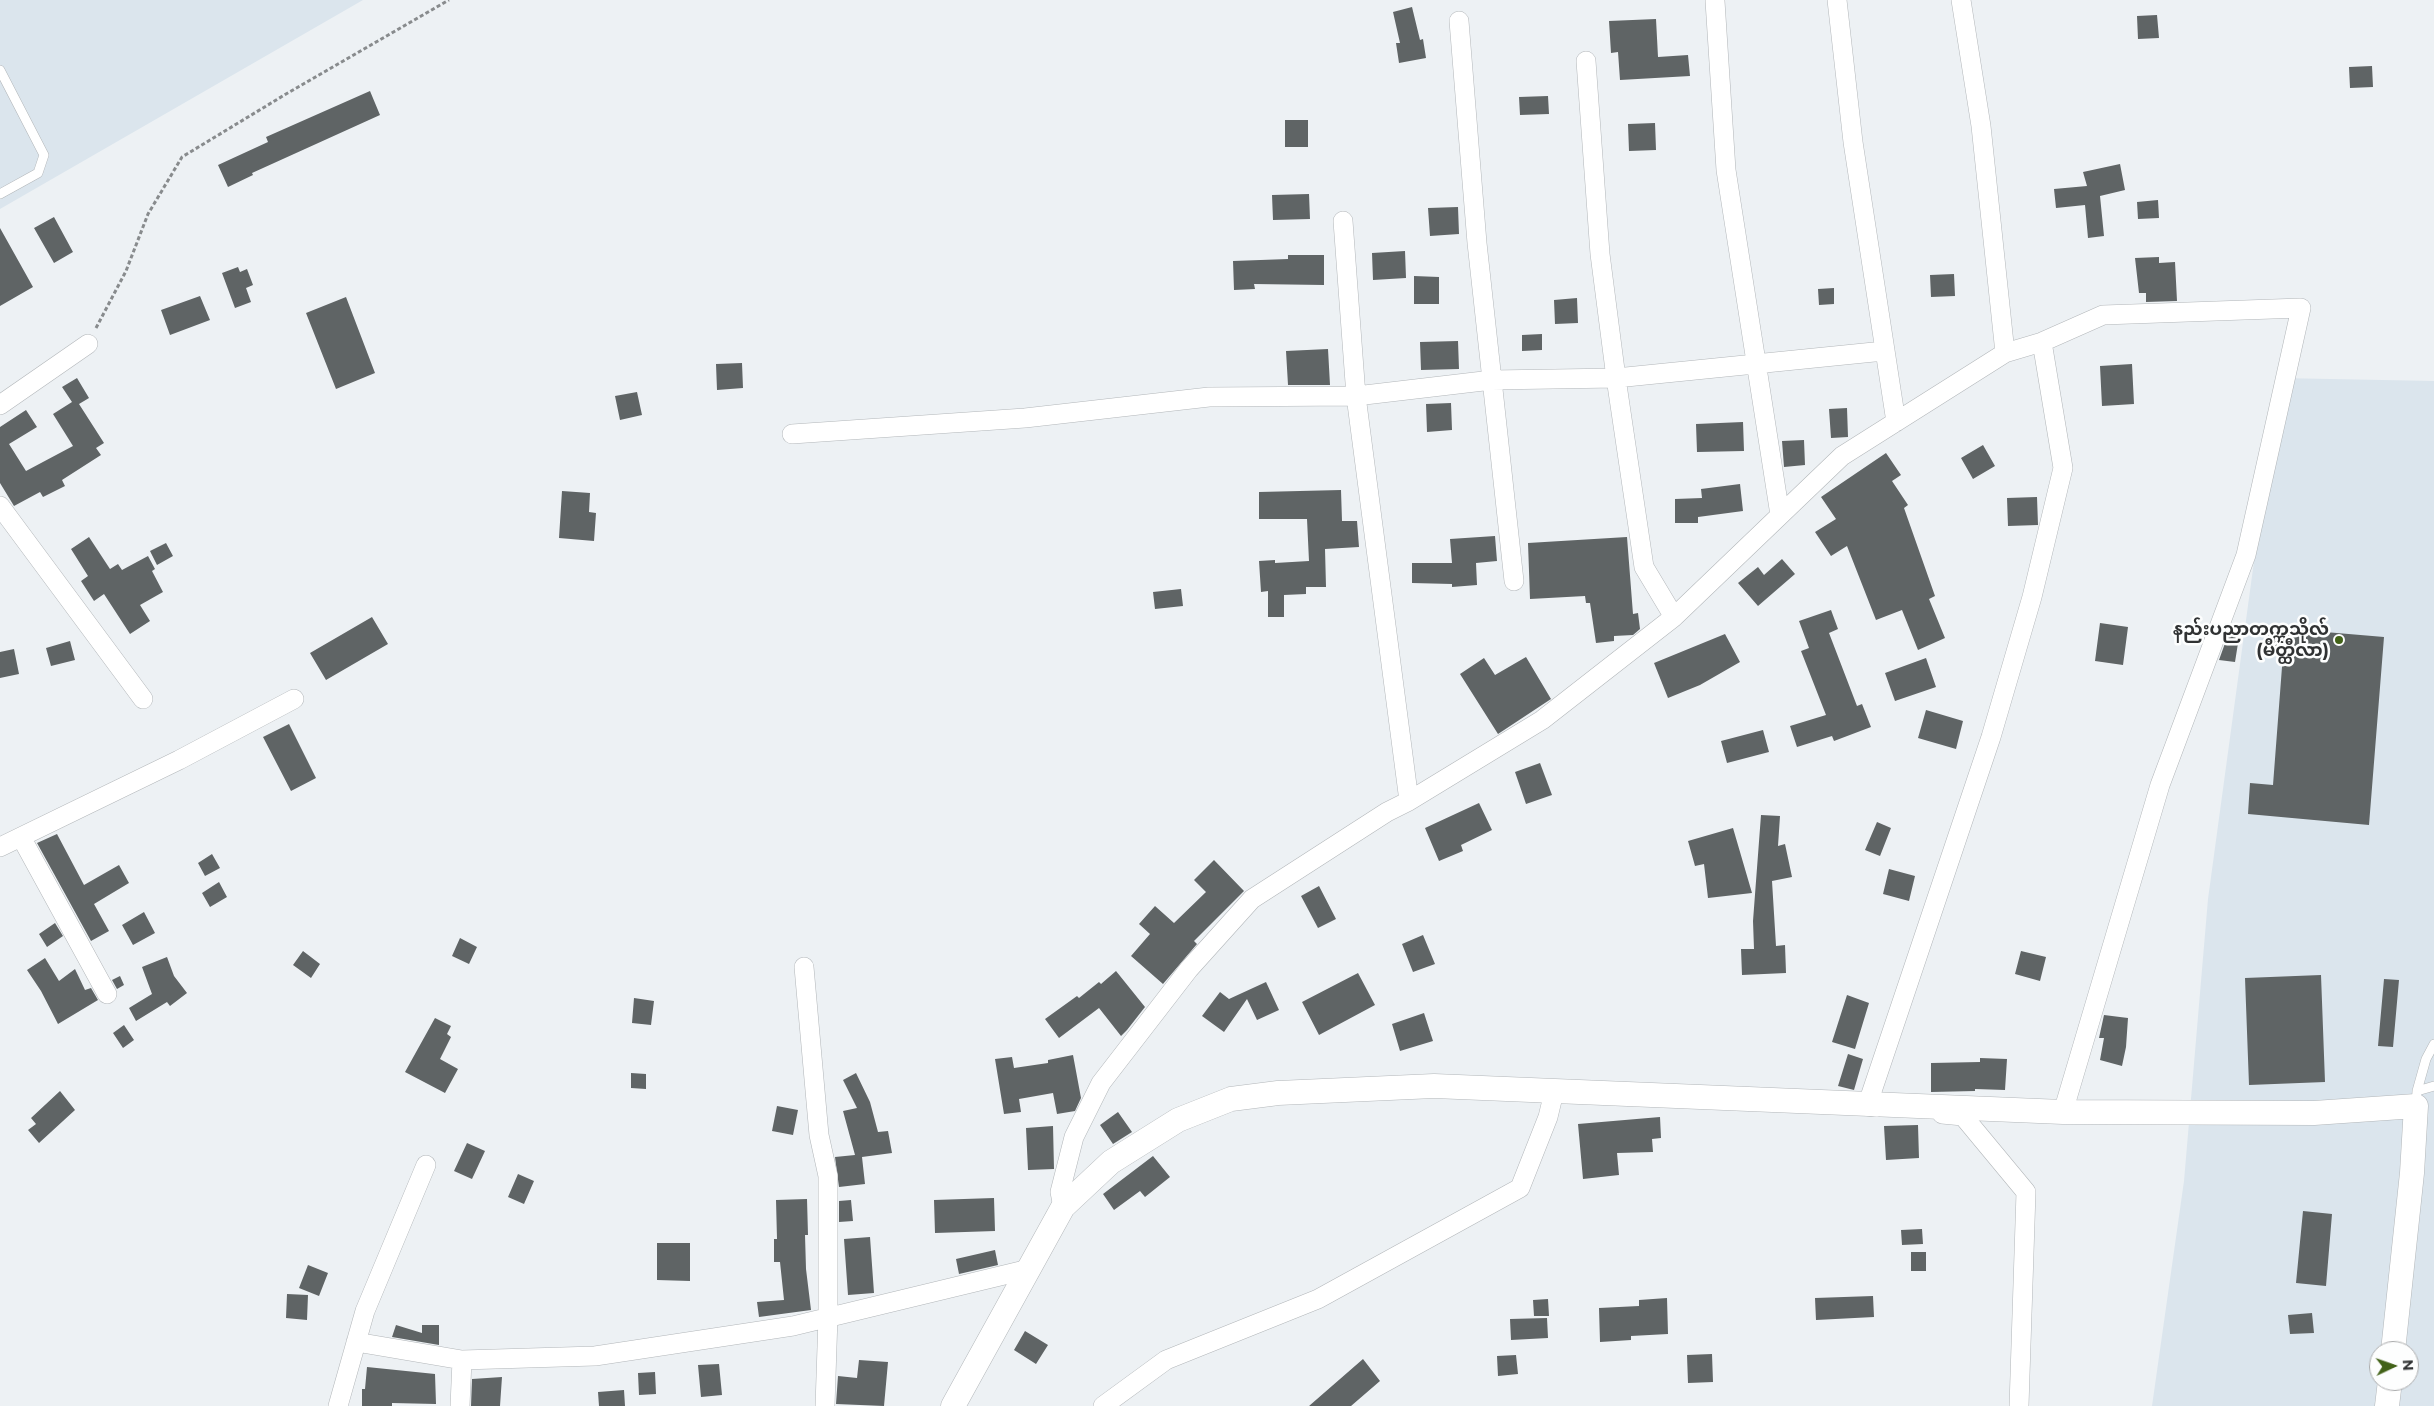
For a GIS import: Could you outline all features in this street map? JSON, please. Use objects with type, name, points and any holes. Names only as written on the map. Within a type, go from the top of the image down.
[{"type":"street","points":[[1837,0],[1853,142],[1896,422]]},
{"type":"street","points":[[1961,0],[1981,126],[2005,353]]},
{"type":"street","points":[[1715,1],[1726,170],[1780,516]]},
{"type":"street","points":[[1459,21],[1477,243],[1514,581]]},
{"type":"street","points":[[1586,61],[1600,254],[1644,567],[1674,617]]},
{"type":"street","points":[[1343,221],[1356,396],[1409,801]]},
{"type":"street","points":[[1063,1207],[1060,1192],[1074,1137],[1101,1083],[1189,969],[1252,899],[1387,812],[1409,801],[1542,720],[1674,617],[1842,456],[2005,353],[2042,342],[2103,315],[2302,308],[2246,555],[2160,785],[2062,1112]]},
{"type":"street","points":[[1867,1106],[1991,737],[2032,597],[2061,478],[2063,468],[2042,342]]},
{"type":"street","points":[[0,405],[88,344]]},
{"type":"street","points":[[792,434],[1025,418],[1209,398],[1356,396],[1492,380],[1616,378],[1884,351]]},
{"type":"street","points":[[0,506],[143,699]]},
{"type":"street","points":[[107,994],[6,842],[179,760],[294,698]]},
{"type":"street","points":[[804,967],[819,1135],[828,1176],[828,1317],[825,1406]]},
{"type":"street","points":[[953,1406],[1063,1207],[1112,1162],[1178,1120],[1231,1100],[1278,1093],[1434,1086],[1867,1106],[2062,1112],[2314,1113],[2416,1098],[2412,1173],[2394,1341]]},
{"type":"street","points":[[1103,1406],[1166,1360],[1318,1299],[1520,1188],[1548,1118],[1554,1092]]},
{"type":"street","points":[[1867,1106],[1962,1116],[2026,1192],[2019,1406]]},
{"type":"street","points":[[338,1406],[365,1311],[426,1165]]},
{"type":"street","points":[[356,1342],[462,1360],[595,1356],[793,1326],[921,1297],[1029,1269]]},
{"type":"street","points":[[460,1406],[462,1360]]},
{"type":"street","points":[[2387,1406],[2389,1391]]},
{"type":"lane","points":[[0,70],[44,155],[38,173],[0,194]]},
{"type":"lane","points":[[2416,1098],[2426,1059],[2434,1044]]},
{"type":"lane","points":[[2416,1098],[2434,1086]]},
{"type":"path","points":[[88,344],[126,271],[148,214],[182,157],[286,94],[449,0]]},
{"type":"shaded area","points":[[0,0],[363,0],[0,209]]},
{"type":"shaded area","name":"နည်းပညာတက္ကသိုလ် (မိတ္ထီလာ)","points":[[2279,378],[2434,381],[2434,1406],[2152,1406],[2184,1181],[2208,899]]},
{"type":"building","points":[[1412,7],[1420,40],[1423,39],[1426,58],[1399,63],[1396,43],[1400,43],[1393,12]]},
{"type":"building","points":[[2157,15],[2159,38],[2138,39],[2137,16]]},
{"type":"building","points":[[1656,19],[1658,57],[1688,55],[1690,76],[1620,80],[1618,52],[1611,53],[1609,21]]},
{"type":"building","points":[[2372,66],[2373,87],[2350,88],[2349,67]]},
{"type":"building","points":[[370,91],[380,115],[252,173],[253,175],[228,187],[218,165],[268,142],[266,137]]},
{"type":"building","points":[[1548,96],[1549,114],[1520,115],[1519,97]]},
{"type":"building","points":[[1285,120],[1308,120],[1308,147],[1285,147]]},
{"type":"building","points":[[1655,123],[1656,150],[1629,151],[1628,124]]},
{"type":"building","points":[[2120,164],[2125,190],[2100,196],[2104,236],[2088,238],[2085,205],[2056,208],[2054,189],[2087,186],[2083,172]]},
{"type":"building","points":[[1309,194],[1310,219],[1273,220],[1272,195]]},
{"type":"building","points":[[2158,200],[2159,218],[2138,219],[2137,202]]},
{"type":"building","points":[[1458,207],[1459,234],[1430,236],[1428,208]]},
{"type":"building","points":[[54,217],[73,252],[54,263],[34,228]]},
{"type":"building","points":[[0,228],[33,287],[0,306]]},
{"type":"building","points":[[1405,251],[1406,278],[1373,280],[1372,253]]},
{"type":"building","points":[[1288,255],[1324,255],[1324,285],[1254,284],[1255,289],[1234,290],[1233,261],[1288,259]]},
{"type":"building","points":[[2159,257],[2159,263],[2175,262],[2177,301],[2146,302],[2146,293],[2139,293],[2135,258]]},
{"type":"building","points":[[238,267],[240,272],[247,269],[253,285],[246,288],[251,302],[235,308],[222,273]]},
{"type":"building","points":[[1954,274],[1955,296],[1931,297],[1930,275]]},
{"type":"building","points":[[1414,276],[1439,277],[1439,304],[1414,304]]},
{"type":"building","points":[[1834,288],[1834,304],[1819,305],[1818,289]]},
{"type":"building","points":[[200,296],[210,320],[170,335],[161,310]]},
{"type":"building","points":[[346,297],[375,373],[336,389],[306,313]]},
{"type":"building","points":[[1577,298],[1578,323],[1555,324],[1554,300]]},
{"type":"building","points":[[1542,334],[1542,350],[1522,351],[1522,335]]},
{"type":"building","points":[[1458,341],[1459,369],[1421,370],[1420,342]]},
{"type":"building","points":[[1328,349],[1330,385],[1288,385],[1286,351]]},
{"type":"building","points":[[742,363],[743,388],[717,390],[716,364]]},
{"type":"building","points":[[2132,364],[2134,404],[2102,406],[2100,366]]},
{"type":"building","points":[[77,378],[89,398],[79,404],[104,443],[96,448],[101,455],[62,480],[65,486],[43,497],[40,492],[14,506],[0,483],[0,427],[26,410],[37,427],[9,444],[26,471],[73,446],[53,414],[72,402],[62,387]]},
{"type":"building","points":[[637,392],[642,415],[620,420],[615,396]]},
{"type":"building","points":[[1451,403],[1452,430],[1427,432],[1426,404]]},
{"type":"building","points":[[1847,408],[1848,437],[1831,438],[1829,409]]},
{"type":"building","points":[[1743,422],[1744,451],[1697,452],[1696,424]]},
{"type":"building","points":[[1804,440],[1805,465],[1784,467],[1782,441]]},
{"type":"building","points":[[1983,445],[1995,466],[1973,479],[1961,458]]},
{"type":"building","points":[[1886,453],[1901,475],[1892,481],[1908,505],[1904,508],[1935,596],[1929,599],[1945,638],[1918,650],[1902,610],[1876,620],[1847,546],[1831,556],[1815,532],[1836,519],[1821,497]]},
{"type":"building","points":[[1740,484],[1743,511],[1698,517],[1698,523],[1675,523],[1675,499],[1702,498],[1701,489]]},
{"type":"building","points":[[1341,490],[1342,521],[1357,521],[1359,547],[1325,549],[1326,587],[1306,587],[1306,594],[1284,595],[1284,617],[1268,617],[1268,591],[1261,592],[1259,561],[1275,560],[1275,563],[1309,561],[1307,519],[1259,519],[1259,492]]},
{"type":"building","points":[[562,491],[590,493],[589,512],[596,513],[594,541],[559,538]]},
{"type":"building","points":[[2037,497],[2038,525],[2008,526],[2007,498]]},
{"type":"building","points":[[1495,536],[1497,561],[1476,563],[1477,585],[1452,587],[1452,584],[1412,583],[1412,563],[1452,563],[1450,539]]},
{"type":"building","points":[[89,537],[110,569],[118,564],[122,570],[148,556],[155,569],[152,571],[163,592],[140,605],[150,621],[130,634],[104,594],[94,601],[81,581],[88,576],[71,549]]},
{"type":"building","points":[[1627,537],[1633,614],[1638,613],[1640,629],[1633,635],[1614,636],[1614,641],[1596,643],[1590,603],[1586,603],[1585,596],[1530,599],[1528,543]]},
{"type":"building","points":[[166,543],[173,556],[157,565],[150,551]]},
{"type":"building","points":[[1782,559],[1795,574],[1758,606],[1738,583],[1758,567],[1764,575]]},
{"type":"building","points":[[1181,589],[1183,606],[1155,609],[1153,592]]},
{"type":"building","points":[[1831,610],[1838,629],[1829,633],[1857,706],[1862,704],[1871,727],[1834,741],[1832,736],[1797,747],[1790,726],[1826,715],[1801,651],[1809,648],[1799,621]]},
{"type":"building","points":[[372,617],[388,644],[326,680],[310,653]]},
{"type":"building","points":[[2100,623],[2128,627],[2123,665],[2095,661]]},
{"type":"building","points":[[2266,627],[2384,637],[2369,825],[2248,814],[2250,783],[2273,785],[2283,654],[2264,652]]},
{"type":"building","points":[[1725,634],[1740,662],[1700,685],[1668,698],[1654,663]]},
{"type":"building","points":[[2228,635],[2239,637],[2235,662],[2219,660]]},
{"type":"building","points":[[70,641],[75,660],[51,666],[46,648]]},
{"type":"building","points":[[14,649],[19,674],[0,678],[0,652]]},
{"type":"building","points":[[1526,657],[1551,699],[1498,734],[1460,674],[1484,658],[1495,675]]},
{"type":"building","points":[[1926,658],[1936,687],[1895,701],[1885,673]]},
{"type":"building","points":[[1926,710],[1963,721],[1956,749],[1918,738]]},
{"type":"building","points":[[289,724],[316,778],[291,791],[263,737]]},
{"type":"building","points":[[1763,730],[1769,752],[1727,763],[1721,741]]},
{"type":"building","points":[[1540,763],[1552,795],[1526,804],[1515,772]]},
{"type":"building","points":[[1479,803],[1492,830],[1461,845],[1463,851],[1439,861],[1425,828]]},
{"type":"building","points":[[1761,815],[1780,816],[1778,846],[1785,844],[1792,877],[1772,881],[1776,946],[1785,945],[1786,973],[1742,975],[1741,949],[1754,949],[1753,921]]},
{"type":"building","points":[[1877,822],[1891,828],[1880,856],[1865,850]]},
{"type":"building","points":[[1733,828],[1752,893],[1708,898],[1704,864],[1695,866],[1688,841]]},
{"type":"building","points":[[57,834],[84,885],[119,865],[129,883],[94,904],[109,931],[91,941],[37,843]]},
{"type":"building","points":[[212,854],[220,868],[205,876],[198,863]]},
{"type":"building","points":[[1214,860],[1244,891],[1194,941],[1197,944],[1163,984],[1131,956],[1150,934],[1139,924],[1155,906],[1174,923],[1206,892],[1194,880]]},
{"type":"building","points":[[1889,869],[1915,876],[1909,901],[1883,894]]},
{"type":"building","points":[[219,882],[227,897],[210,907],[202,893]]},
{"type":"building","points":[[1319,886],[1336,919],[1318,928],[1301,896]]},
{"type":"building","points":[[144,912],[155,933],[133,945],[122,925]]},
{"type":"building","points":[[55,923],[63,936],[47,947],[39,934]]},
{"type":"building","points":[[1423,935],[1435,964],[1413,972],[1402,944]]},
{"type":"building","points":[[460,938],[477,947],[469,964],[452,956]]},
{"type":"building","points":[[303,951],[320,964],[311,978],[293,965]]},
{"type":"building","points":[[2021,951],[2046,957],[2040,981],[2015,974]]},
{"type":"building","points":[[167,957],[174,976],[187,993],[170,1006],[167,1002],[136,1021],[129,1008],[152,994],[142,967]]},
{"type":"building","points":[[45,958],[59,981],[75,969],[85,990],[91,988],[98,1000],[58,1024],[41,991],[27,970]]},
{"type":"building","points":[[1116,971],[1145,1007],[1127,1030],[1121,1036],[1099,1008],[1059,1038],[1045,1019],[1077,996],[1079,998],[1099,982],[1101,984]]},
{"type":"building","points":[[1358,973],[1375,1005],[1319,1035],[1302,1002]]},
{"type":"building","points":[[2321,975],[2325,1082],[2249,1085],[2245,978]]},
{"type":"building","points":[[120,976],[124,985],[117,989],[112,980]]},
{"type":"building","points":[[2384,979],[2399,980],[2393,1047],[2378,1046]]},
{"type":"building","points":[[1266,982],[1279,1010],[1257,1020],[1247,999],[1224,1032],[1202,1016],[1220,992],[1229,999]]},
{"type":"building","points":[[1847,995],[1869,1003],[1855,1049],[1832,1042]]},
{"type":"building","points":[[634,998],[654,1001],[651,1025],[632,1023]]},
{"type":"building","points":[[1424,1013],[1433,1041],[1400,1051],[1392,1024]]},
{"type":"building","points":[[2104,1015],[2128,1018],[2126,1047],[2122,1066],[2100,1060],[2104,1038],[2099,1038]]},
{"type":"building","points":[[435,1018],[451,1026],[447,1034],[451,1037],[440,1059],[458,1069],[445,1093],[405,1072]]},
{"type":"building","points":[[124,1025],[134,1040],[123,1048],[113,1033]]},
{"type":"building","points":[[1848,1054],[1863,1059],[1854,1090],[1838,1086]]},
{"type":"building","points":[[1073,1055],[1081,1098],[1075,1111],[1057,1114],[1053,1093],[1019,1099],[1021,1112],[1004,1114],[995,1059],[1012,1057],[1014,1068],[1048,1063],[1048,1060]]},
{"type":"building","points":[[1980,1058],[2007,1059],[2005,1090],[1975,1089],[1975,1091],[1931,1092],[1931,1063],[1980,1062]]},
{"type":"building","points":[[631,1073],[646,1074],[646,1089],[631,1088]]},
{"type":"building","points":[[856,1073],[870,1102],[878,1132],[888,1131],[892,1153],[862,1157],[865,1184],[839,1187],[835,1157],[855,1155],[843,1111],[857,1108],[843,1080]]},
{"type":"building","points":[[60,1091],[75,1110],[39,1143],[28,1130],[36,1124],[31,1118]]},
{"type":"building","points":[[777,1106],[798,1110],[793,1135],[772,1131]]},
{"type":"building","points":[[1118,1112],[1132,1132],[1113,1144],[1100,1125]]},
{"type":"building","points":[[1660,1117],[1661,1138],[1652,1139],[1653,1152],[1617,1153],[1619,1175],[1583,1179],[1578,1124]]},
{"type":"building","points":[[1918,1125],[1919,1158],[1886,1160],[1884,1126]]},
{"type":"building","points":[[1053,1126],[1054,1169],[1028,1170],[1026,1128]]},
{"type":"building","points":[[467,1143],[485,1151],[472,1179],[454,1171]]},
{"type":"building","points":[[1153,1156],[1170,1177],[1145,1197],[1140,1191],[1114,1210],[1103,1194]]},
{"type":"building","points":[[518,1174],[534,1181],[524,1204],[508,1197]]},
{"type":"building","points":[[994,1198],[995,1231],[935,1233],[934,1200]]},
{"type":"building","points":[[807,1199],[808,1235],[805,1235],[806,1269],[811,1310],[759,1317],[757,1302],[784,1300],[780,1262],[774,1262],[774,1239],[777,1239],[776,1200]]},
{"type":"building","points":[[851,1200],[853,1221],[839,1222],[839,1201]]},
{"type":"building","points":[[2303,1211],[2332,1214],[2326,1286],[2296,1283]]},
{"type":"building","points":[[1922,1229],[1923,1244],[1902,1245],[1901,1230]]},
{"type":"building","points":[[870,1237],[874,1293],[848,1295],[844,1239]]},
{"type":"building","points":[[657,1243],[690,1243],[690,1281],[657,1280]]},
{"type":"building","points":[[995,1250],[998,1265],[959,1274],[956,1259]]},
{"type":"building","points":[[1911,1252],[1926,1252],[1926,1271],[1911,1271]]},
{"type":"building","points":[[308,1265],[328,1273],[319,1296],[299,1288]]},
{"type":"building","points":[[287,1294],[308,1295],[307,1320],[286,1318]]},
{"type":"building","points":[[1873,1296],[1874,1317],[1816,1320],[1815,1298]]},
{"type":"building","points":[[1667,1298],[1668,1334],[1631,1336],[1631,1340],[1600,1342],[1599,1308],[1639,1306],[1639,1300]]},
{"type":"building","points":[[1548,1299],[1549,1316],[1534,1316],[1533,1300]]},
{"type":"building","points":[[2312,1313],[2314,1333],[2290,1334],[2288,1315]]},
{"type":"building","points":[[1547,1318],[1548,1338],[1511,1340],[1510,1319]]},
{"type":"building","points":[[396,1325],[422,1333],[422,1325],[439,1325],[439,1345],[392,1337]]},
{"type":"building","points":[[1025,1331],[1048,1345],[1036,1364],[1014,1350]]},
{"type":"building","points":[[1712,1354],[1713,1382],[1688,1383],[1687,1355]]},
{"type":"building","points":[[1516,1355],[1518,1374],[1498,1376],[1497,1356]]},
{"type":"building","points":[[1363,1359],[1380,1381],[1351,1406],[1309,1406]]},
{"type":"building","points":[[859,1360],[888,1362],[884,1406],[836,1404],[838,1376],[857,1378]]},
{"type":"building","points":[[719,1364],[722,1395],[701,1397],[698,1365]]},
{"type":"building","points":[[367,1367],[435,1374],[436,1404],[392,1403],[392,1406],[362,1406],[362,1389],[365,1389]]},
{"type":"building","points":[[655,1372],[656,1394],[639,1395],[638,1373]]},
{"type":"building","points":[[502,1377],[500,1406],[471,1406],[472,1379]]},
{"type":"building","points":[[624,1390],[625,1406],[599,1406],[598,1392]]},
{"type":"place","name":"နည်းပညာတက္ကသိုလ် (မိတ္ထီလာ)","points":[[2339,640]]}]
